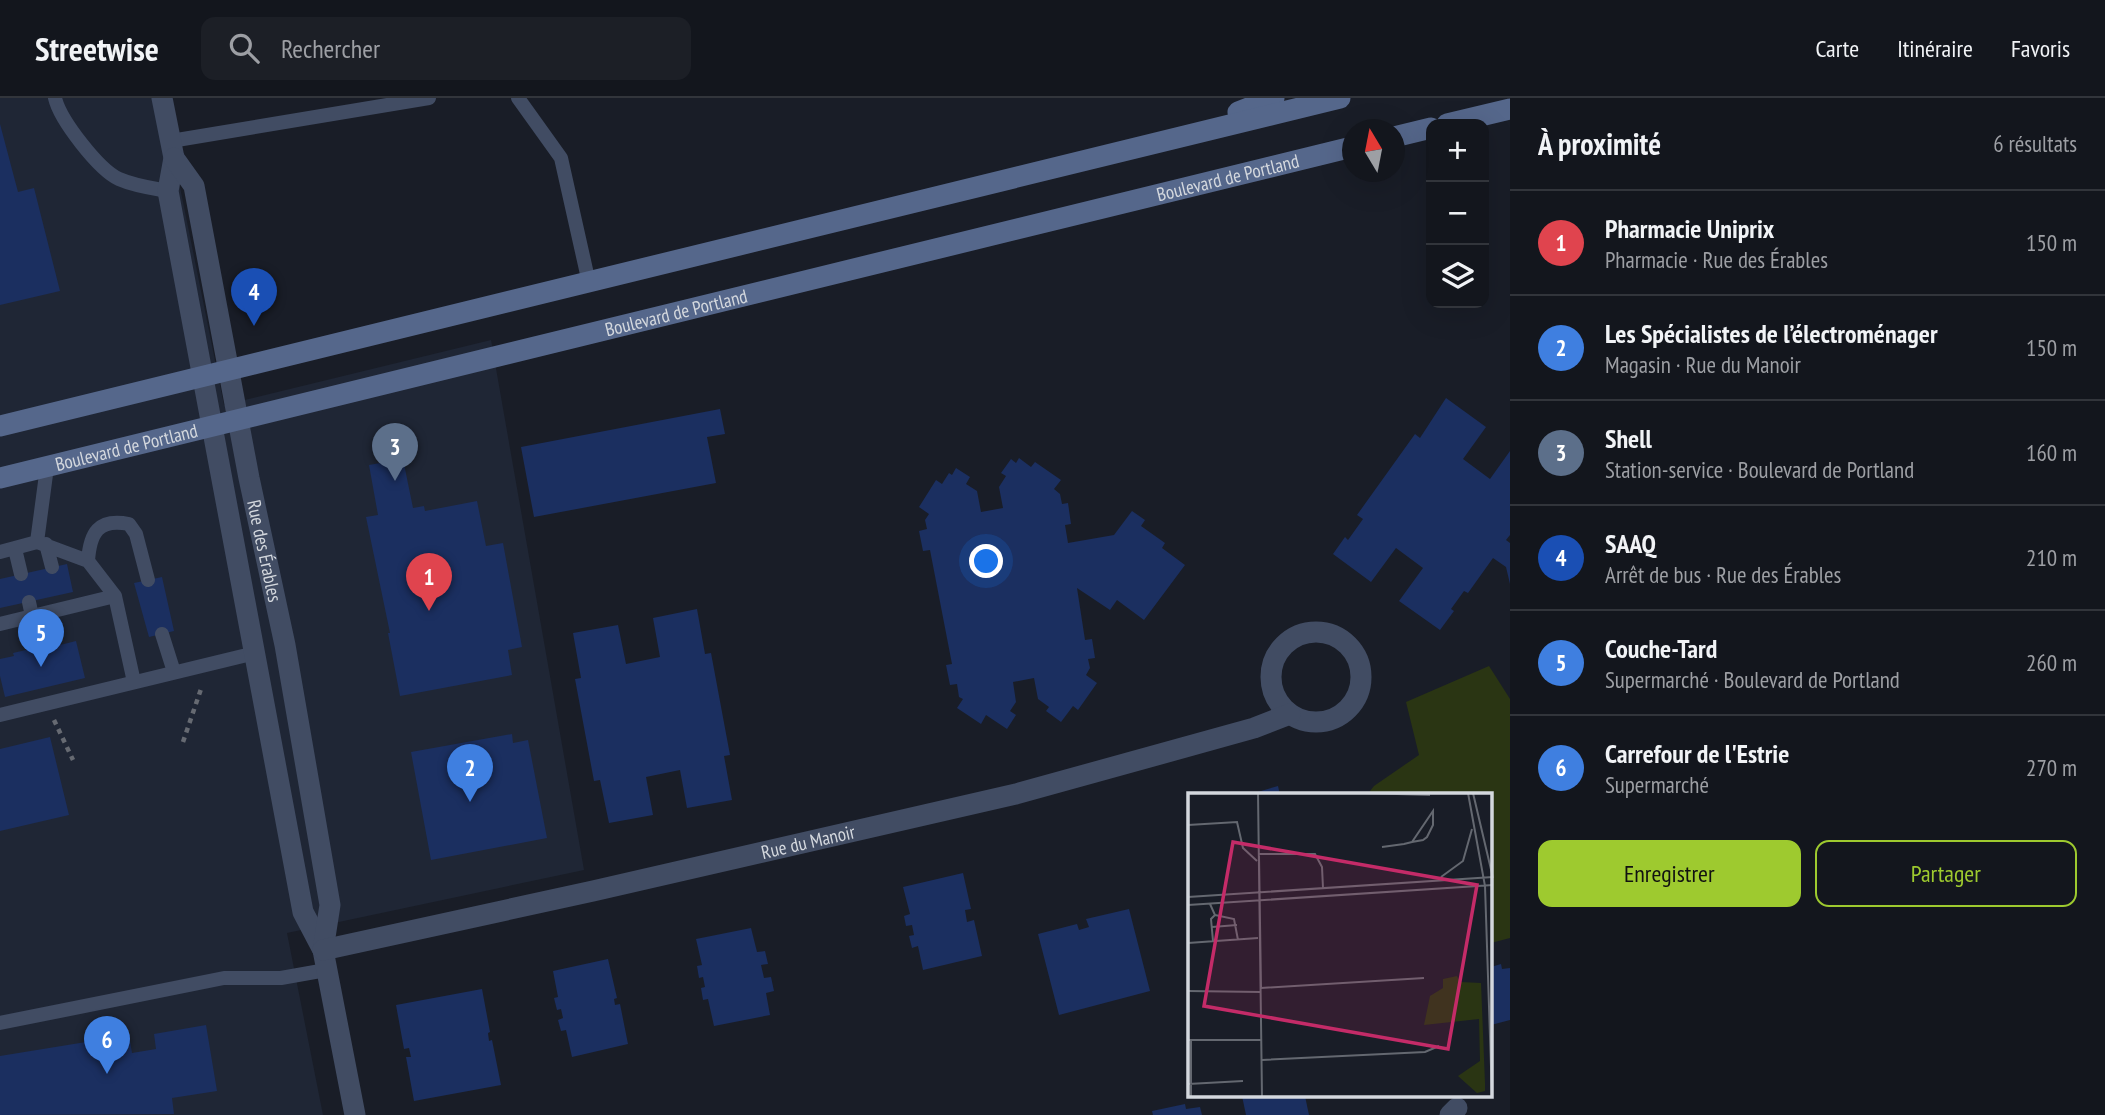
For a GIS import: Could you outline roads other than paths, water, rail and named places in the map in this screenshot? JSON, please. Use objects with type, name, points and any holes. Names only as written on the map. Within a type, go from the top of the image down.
[{"type":"main road","points":[[1158,143],[1274,98]]},
{"type":"main road","points":[[0,426],[1340,98]]},
{"type":"main road","points":[[1468,119],[1510,109]]},
{"type":"main road","points":[[1405,134],[1426,129]]},
{"type":"main road","name":"Boulevard de Portland","points":[[0,478],[1342,150]]},
{"type":"street","name":"Rue des Érables","points":[[162,98],[172,150],[168,191],[303,912],[325,960],[355,1115]]},
{"type":"street","name":"Rue des Érables","points":[[172,150],[194,186],[238,420],[285,645],[330,905],[325,960]]},
{"type":"street","points":[[1310,633],[1326,634],[1340,639],[1358,662],[1361,676],[1353,703],[1331,720],[1303,721],[1290,715],[1279,704],[1272,690],[1274,659],[1295,637],[1310,633]]},
{"type":"street","name":"Rue du Manoir","points":[[325,960],[593,891],[1016,794],[1254,728],[1290,715]]},
{"type":"lane","points":[[55,98],[67,124],[83,145],[116,178],[168,191]]},
{"type":"lane","points":[[172,150],[429,98]]},
{"type":"lane","points":[[518,98],[561,158],[589,283]]},
{"type":"lane","points":[[47,467],[42,543],[52,567]]},
{"type":"lane","points":[[88,561],[90,541],[97,529],[116,521],[129,524],[136,534],[148,580]]},
{"type":"lane","points":[[0,552],[42,543],[88,561],[115,596],[134,682]]},
{"type":"lane","points":[[15,548],[21,574]]},
{"type":"lane","points":[[0,624],[30,609],[61,601],[115,596]]},
{"type":"lane","points":[[162,634],[174,672]]},
{"type":"lane","points":[[0,715],[255,653]]},
{"type":"lane","points":[[0,1023],[224,978],[281,978],[325,960]]},
{"type":"place","name":"SAAQ","points":[[254,326]]},
{"type":"place","name":"Shell","points":[[395,481]]},
{"type":"place","name":"Pharmacie Uniprix","points":[[429,611]]},
{"type":"place","name":"Couche-Tard","points":[[41,667]]},
{"type":"place","name":"Les Spécialistes de l’électroménager","points":[[470,802]]},
{"type":"place","name":"Carrefour de l'Estrie","points":[[107,1074]]}]
